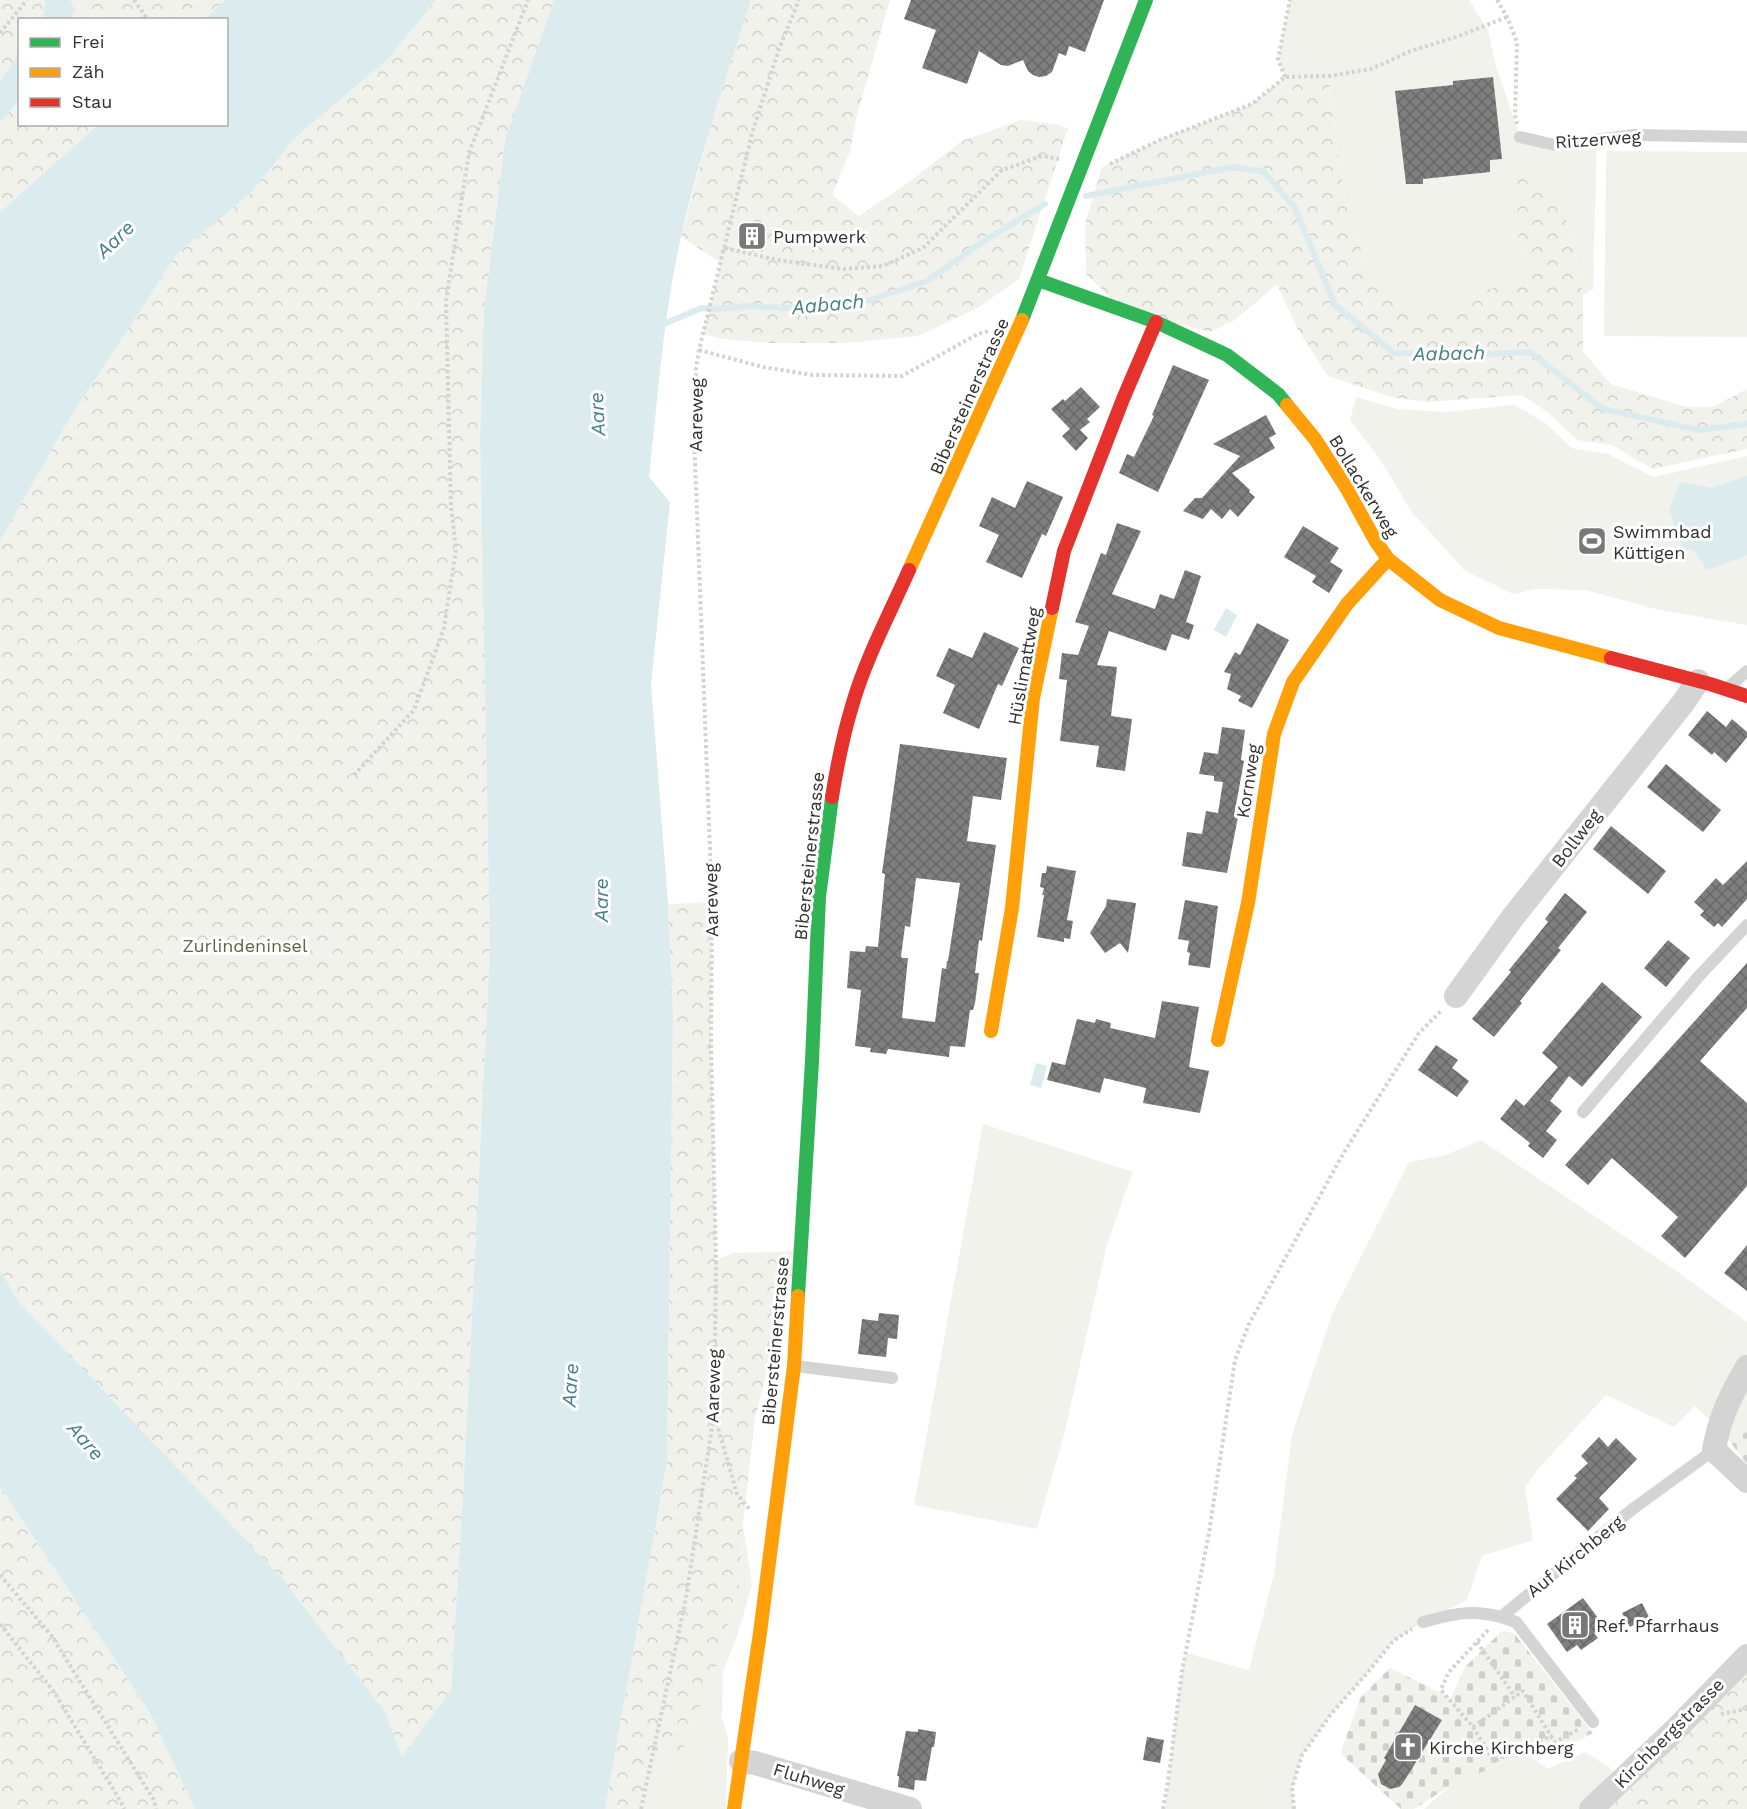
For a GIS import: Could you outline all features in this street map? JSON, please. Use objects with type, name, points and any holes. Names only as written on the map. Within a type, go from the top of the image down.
[{"type":"street","name":"Bibersteinerstrasse","points":[[734,1809],[760,1634],[794,1366],[819,897],[828,819],[838,762],[852,705],[871,655],[990,394],[1038,280],[1146,0]]},
{"type":"street","name":"Bollackerweg","points":[[1038,280],[1156,322],[1227,355],[1278,394],[1315,439],[1388,559],[1440,600],[1499,628],[1727,688],[1747,696]]},
{"type":"street","name":"Hüslimattweg","points":[[991,1031],[1012,908],[1033,698],[1064,551],[1123,399],[1156,322]]},
{"type":"street","name":"Kornweg","points":[[1218,1040],[1248,903],[1274,734],[1293,682],[1347,604],[1388,559]]},
{"type":"street","name":"Bollweg","points":[[1456,996],[1513,917],[1698,681]]},
{"type":"street","points":[[1747,1367],[1731,1393],[1718,1430],[1714,1450],[1747,1481]]},
{"type":"street","name":"Kirchbergstrasse","points":[[1591,1809],[1747,1656]]},
{"type":"street","name":"Fluhweg","points":[[741,1761],[755,1763],[910,1809]]},
{"type":"lane","name":"Ritzerweg","points":[[1520,137],[1555,144],[1634,135],[1747,137]]},
{"type":"lane","points":[[1727,688],[1747,671]]},
{"type":"lane","points":[[1583,1112],[1700,975],[1747,925]]},
{"type":"lane","points":[[794,1366],[892,1378]]},
{"type":"lane","name":"Auf Kirchberg","points":[[1501,1617],[1634,1508],[1714,1450]]},
{"type":"lane","points":[[1423,1622],[1457,1613],[1485,1613],[1516,1622],[1593,1722]]},
{"type":"path","points":[[0,33],[27,0]]},
{"type":"path","points":[[134,0],[147,18]]},
{"type":"path","points":[[354,775],[414,710],[444,628],[456,550],[452,507],[446,302],[469,153],[528,0]]},
{"type":"path","name":"Aareweg","points":[[641,1809],[686,1598],[714,1414],[716,1261],[711,1046],[712,902],[694,435],[696,369],[753,130],[779,49],[799,0]]},
{"type":"path","points":[[1285,77],[1278,59],[1290,0]]},
{"type":"path","points":[[1497,0],[1517,42],[1515,116],[1520,137]]},
{"type":"path","points":[[725,248],[777,260],[844,269],[883,266],[922,248],[1002,170],[1042,156],[1102,167],[1160,140],[1252,104],[1285,77],[1329,76],[1371,69],[1411,51],[1459,36],[1507,17]]},
{"type":"path","points":[[699,350],[763,367],[812,375],[902,376],[978,334],[989,331]]},
{"type":"path","points":[[1163,1809],[1182,1671],[1209,1533],[1235,1360],[1249,1324],[1343,1154],[1419,1033],[1456,996]]},
{"type":"path","points":[[714,1414],[737,1494],[751,1511]]},
{"type":"path","points":[[0,1575],[51,1635],[148,1790],[156,1809]]},
{"type":"path","points":[[1501,1617],[1448,1673],[1441,1690],[1473,1727],[1494,1761],[1551,1736]]},
{"type":"path","points":[[1294,1809],[1292,1788],[1302,1755],[1331,1714],[1393,1641],[1423,1622]]},
{"type":"path","points":[[0,1624],[54,1692],[124,1809]]},
{"type":"path","points":[[1477,1642],[1515,1697]]},
{"type":"path","points":[[1473,1727],[1523,1691],[1555,1742],[1593,1722]]},
{"type":"green space","points":[[0,0],[43,0],[45,2],[43,18],[18,18],[18,55],[0,80]]},
{"type":"green space","points":[[70,0],[225,0],[207,18],[71,18],[75,9]]},
{"type":"green space","name":"Zurlindeninsel","points":[[436,0],[554,0],[505,140],[484,308],[480,438],[490,949],[463,1495],[451,1690],[402,1757],[385,1712],[19,1302],[0,1270],[0,541],[68,421],[177,254],[251,193],[296,137],[387,60]]},
{"type":"green space","points":[[751,0],[890,0],[857,115],[850,151],[832,195],[859,216],[905,185],[962,141],[1021,120],[1068,128],[1019,279],[979,307],[918,336],[845,343],[769,343],[722,339],[703,334],[721,263],[681,237],[712,120]]},
{"type":"green space","points":[[1290,0],[1469,0],[1488,30],[1496,66],[1520,137],[1555,145],[1597,139],[1593,289],[1583,296],[1570,226],[1515,228],[1532,271],[1507,285],[1481,291],[1459,314],[1420,314],[1368,268],[1349,219],[1334,130],[1329,76],[1285,77],[1278,59]]},
{"type":"green space","points":[[1329,76],[1334,130],[1349,219],[1368,268],[1420,314],[1459,314],[1481,291],[1507,285],[1532,271],[1515,228],[1512,176],[1537,181],[1570,226],[1583,296],[1583,352],[1611,384],[1686,407],[1713,407],[1747,389],[1747,449],[1652,469],[1612,445],[1577,440],[1551,415],[1523,395],[1427,402],[1391,397],[1328,376],[1297,328],[1277,284],[1235,320],[1210,332],[1123,310],[1086,274],[1085,224],[1102,167],[1160,140],[1252,104],[1285,77]]},
{"type":"green space","points":[[18,101],[18,126],[97,126],[0,212],[0,123]]},
{"type":"green space","points":[[1606,151],[1747,152],[1747,337],[1604,336]]},
{"type":"green space","name":"Swimmbad Küttigen","points":[[1356,397],[1398,409],[1447,412],[1514,405],[1543,421],[1572,448],[1608,454],[1653,477],[1747,456],[1747,625],[1660,610],[1585,590],[1535,589],[1514,594],[1465,571],[1411,511],[1380,459],[1350,420]]},
{"type":"green space","points":[[712,902],[711,1046],[716,1260],[733,1253],[798,1251],[755,1418],[743,1525],[739,1587],[715,1669],[681,1752],[651,1758],[641,1809],[605,1809],[667,1462],[673,1012],[668,904]]},
{"type":"green space","points":[[983,1124],[1133,1172],[1107,1244],[1064,1435],[1037,1529],[914,1505]]},
{"type":"green space","points":[[1481,1140],[1672,1268],[1747,1322],[1747,1432],[1728,1439],[1695,1406],[1674,1427],[1606,1395],[1539,1468],[1525,1487],[1533,1540],[1482,1556],[1467,1600],[1423,1622],[1393,1641],[1331,1714],[1302,1755],[1292,1788],[1294,1809],[1165,1809],[1186,1653],[1249,1670],[1274,1574],[1292,1435],[1332,1314],[1409,1162],[1446,1155]]},
{"type":"green space","points":[[1747,1432],[1747,1464],[1728,1439]]},
{"type":"green space","points":[[0,1487],[150,1713],[195,1809],[0,1809]]},
{"type":"green space","points":[[743,1525],[752,1585],[737,1636],[723,1672],[722,1719],[728,1737],[726,1809],[642,1809],[651,1758],[681,1752],[715,1669],[739,1587]]},
{"type":"green space","points":[[1502,1631],[1514,1633],[1593,1733],[1553,1753],[1546,1744],[1450,1786],[1414,1809],[1401,1809],[1341,1754],[1361,1697],[1390,1668],[1451,1698],[1465,1667]]},
{"type":"green space","points":[[1747,1669],[1747,1809],[1608,1809],[1632,1788]]},
{"type":"green space","points":[[1585,1752],[1608,1766],[1615,1774],[1578,1809],[1424,1809],[1450,1786],[1526,1753],[1548,1769]]},
{"type":"water","points":[[43,0],[70,0],[75,9],[71,18],[43,18],[45,2]]},
{"type":"water","name":"Aare","points":[[225,0],[436,0],[387,60],[296,137],[251,193],[177,254],[68,421],[0,541],[0,212],[97,126],[228,126],[228,18],[206,18]]},
{"type":"water","name":"Aare","points":[[554,0],[751,0],[704,147],[681,237],[665,326],[649,477],[670,502],[651,684],[668,904],[673,1012],[667,1462],[605,1809],[195,1809],[150,1713],[0,1487],[0,1270],[19,1302],[281,1577],[385,1712],[402,1757],[451,1690],[463,1495],[490,949],[480,438],[484,308],[505,140]]},
{"type":"water","points":[[18,55],[18,101],[0,123],[0,80]]},
{"type":"water","points":[[1747,476],[1747,555],[1708,570],[1691,548],[1684,551],[1669,510],[1680,482],[1712,488]]},
{"type":"water","points":[[1226,608],[1237,615],[1226,637],[1214,630]]},
{"type":"water","points":[[1036,1063],[1047,1066],[1041,1088],[1030,1085]]},
{"type":"building","points":[[911,0],[1104,0],[1085,52],[1069,46],[1066,56],[1059,53],[1052,72],[1046,76],[1033,75],[1028,71],[1023,60],[1008,66],[1001,65],[979,51],[967,84],[922,68],[936,30],[904,19]]},
{"type":"building","points":[[1493,77],[1502,159],[1490,160],[1490,172],[1423,179],[1423,184],[1406,184],[1395,91],[1453,85],[1453,81]]},
{"type":"building","name":"Pumpwerk","points":[[745,224],[765,229],[759,249],[739,244]]},
{"type":"building","points":[[1173,365],[1209,380],[1158,492],[1119,473],[1127,454],[1134,457],[1154,416],[1152,415]]},
{"type":"building","points":[[1081,387],[1100,407],[1087,419],[1090,422],[1080,430],[1088,438],[1076,451],[1062,436],[1070,429],[1051,409],[1063,399],[1065,401]]},
{"type":"building","points":[[1266,415],[1276,434],[1269,438],[1275,448],[1232,473],[1255,497],[1238,517],[1230,509],[1222,519],[1211,509],[1203,519],[1183,511],[1195,498],[1202,498],[1240,456],[1213,444]]},
{"type":"building","points":[[1027,481],[1063,497],[1046,536],[1042,534],[1022,578],[986,562],[999,535],[979,526],[992,497],[1015,508]]},
{"type":"building","points":[[1117,523],[1141,531],[1112,594],[1155,609],[1160,594],[1174,599],[1185,570],[1201,576],[1186,622],[1194,625],[1189,640],[1172,634],[1166,651],[1109,631],[1097,665],[1117,667],[1111,716],[1132,719],[1125,771],[1096,767],[1099,746],[1060,741],[1067,680],[1059,679],[1062,653],[1078,655],[1089,626],[1075,622],[1101,553],[1106,555]]},
{"type":"building","points":[[1303,526],[1339,548],[1330,562],[1343,570],[1329,593],[1312,582],[1316,576],[1284,557]]},
{"type":"building","points":[[1257,623],[1289,640],[1252,708],[1238,701],[1241,696],[1227,689],[1231,674],[1224,672],[1235,652],[1240,655]]},
{"type":"building","points":[[984,632],[1019,648],[1002,686],[998,684],[979,729],[943,713],[955,685],[936,676],[949,648],[972,658]]},
{"type":"building","points":[[1707,711],[1726,727],[1732,719],[1747,732],[1747,737],[1726,763],[1714,752],[1712,755],[1688,735]]},
{"type":"building","points":[[1222,727],[1245,730],[1241,760],[1244,761],[1234,816],[1238,817],[1227,873],[1182,866],[1187,832],[1202,834],[1206,811],[1218,813],[1223,782],[1214,781],[1214,776],[1199,774],[1204,752],[1218,754]]},
{"type":"building","points":[[900,744],[1007,758],[1001,800],[973,796],[967,841],[996,845],[982,941],[979,940],[975,973],[979,973],[975,1003],[973,1010],[970,1010],[965,1047],[950,1046],[949,1057],[888,1049],[886,1054],[870,1052],[871,1048],[855,1046],[861,990],[847,988],[850,951],[865,952],[866,946],[878,947],[885,874],[882,873]],"holes":[[[916,878],[960,883],[948,961],[946,969],[942,968],[935,1022],[902,1018],[908,958],[901,956],[905,926],[910,927]]]},
{"type":"building","points":[[1666,764],[1721,810],[1703,832],[1647,787]]},
{"type":"building","points":[[1611,826],[1666,871],[1648,894],[1593,849]]},
{"type":"building","points":[[1747,861],[1747,899],[1722,927],[1718,923],[1714,927],[1700,915],[1704,911],[1694,902],[1716,878],[1723,885]]},
{"type":"building","points":[[1047,866],[1076,871],[1067,920],[1073,921],[1070,939],[1064,938],[1064,942],[1037,937],[1044,895],[1042,895],[1044,888],[1040,887],[1042,873],[1046,873]]},
{"type":"building","points":[[1565,893],[1587,912],[1558,948],[1561,950],[1520,1001],[1522,1003],[1494,1037],[1472,1019],[1548,922],[1545,919]]},
{"type":"building","points":[[1107,899],[1136,903],[1128,953],[1120,943],[1105,953],[1090,933],[1106,906]]},
{"type":"building","points":[[1185,900],[1218,906],[1210,968],[1188,965],[1189,941],[1178,939]]},
{"type":"building","points":[[1668,940],[1690,958],[1666,987],[1644,968]]},
{"type":"building","points":[[1747,963],[1747,1008],[1700,1061],[1747,1103],[1747,1186],[1685,1258],[1661,1236],[1678,1217],[1612,1158],[1588,1185],[1565,1165]]},
{"type":"building","points":[[1602,982],[1642,1017],[1582,1087],[1569,1076],[1550,1101],[1562,1111],[1546,1131],[1557,1140],[1543,1158],[1528,1146],[1530,1143],[1500,1119],[1516,1099],[1524,1106],[1558,1067],[1542,1053]]},
{"type":"building","points":[[1162,1001],[1199,1007],[1189,1067],[1209,1071],[1200,1113],[1143,1103],[1146,1088],[1104,1078],[1100,1093],[1047,1080],[1052,1062],[1065,1065],[1077,1019],[1095,1023],[1096,1019],[1111,1023],[1110,1028],[1155,1038]]},
{"type":"building","points":[[1436,1045],[1458,1060],[1452,1068],[1469,1081],[1457,1097],[1418,1070]]},
{"type":"building","points":[[1747,1245],[1747,1291],[1724,1273]]},
{"type":"building","points":[[879,1313],[899,1315],[897,1339],[888,1338],[886,1357],[858,1354],[862,1319],[878,1321]]},
{"type":"building","points":[[1599,1437],[1608,1447],[1616,1438],[1637,1459],[1599,1498],[1609,1509],[1588,1531],[1556,1499],[1577,1478],[1574,1476],[1588,1463],[1581,1456]]},
{"type":"building","name":"Ref. Pfarrhaus","points":[[1583,1598],[1604,1626],[1594,1633],[1598,1638],[1581,1650],[1577,1645],[1567,1652],[1547,1624]]},
{"type":"building","points":[[1642,1603],[1649,1617],[1630,1627],[1622,1613]]},
{"type":"building","name":"Kirche Kirchberg","points":[[1415,1705],[1442,1720],[1403,1783],[1399,1787],[1390,1789],[1381,1784],[1378,1774],[1386,1760],[1384,1758]]},
{"type":"building","points":[[918,1729],[936,1732],[926,1781],[915,1780],[914,1790],[898,1787],[899,1776],[897,1776],[906,1731],[918,1732]]},
{"type":"building","points":[[1147,1737],[1164,1740],[1160,1763],[1143,1760]]},
{"type":"waterway","name":"Aabach","points":[[1086,196],[1233,167],[1264,172],[1295,208],[1335,305],[1394,353],[1468,355],[1530,352],[1603,409],[1698,430],[1747,424]]},
{"type":"waterway","name":"Aabach","points":[[659,326],[702,308],[748,306],[785,308],[871,300],[927,281],[984,241],[1045,204]]},
{"type":"traffic: fast","points":[[1022,320],[1146,0]]},
{"type":"traffic: fast","points":[[1038,280],[1156,322],[1227,355],[1278,394],[1287,405]]},
{"type":"traffic: fast","points":[[798,1296],[819,897],[832,797]]},
{"type":"traffic: slow","points":[[909,570],[1022,320]]},
{"type":"traffic: slow","points":[[1287,405],[1315,439],[1388,559],[1440,600],[1499,628],[1611,658]]},
{"type":"traffic: slow","points":[[1218,1040],[1248,903],[1274,734],[1293,682],[1347,604],[1388,559]]},
{"type":"traffic: slow","points":[[991,1031],[1012,908],[1033,698],[1052,608]]},
{"type":"traffic: slow","points":[[734,1809],[760,1633],[794,1366],[798,1296]]},
{"type":"traffic: jam","points":[[1052,608],[1064,551],[1123,399],[1156,322]]},
{"type":"traffic: jam","points":[[832,797],[843,740],[857,689],[909,570]]},
{"type":"traffic: jam","points":[[1611,658],[1747,696]]},
{"type":"place","name":"Pumpwerk","points":[[752,236]]},
{"type":"place","name":"Swimmbad Küttigen","points":[[1592,541]]},
{"type":"place","name":"Ref. Pfarrhaus","points":[[1575,1625]]},
{"type":"place","name":"Kirche Kirchberg","points":[[1408,1747]]}]
